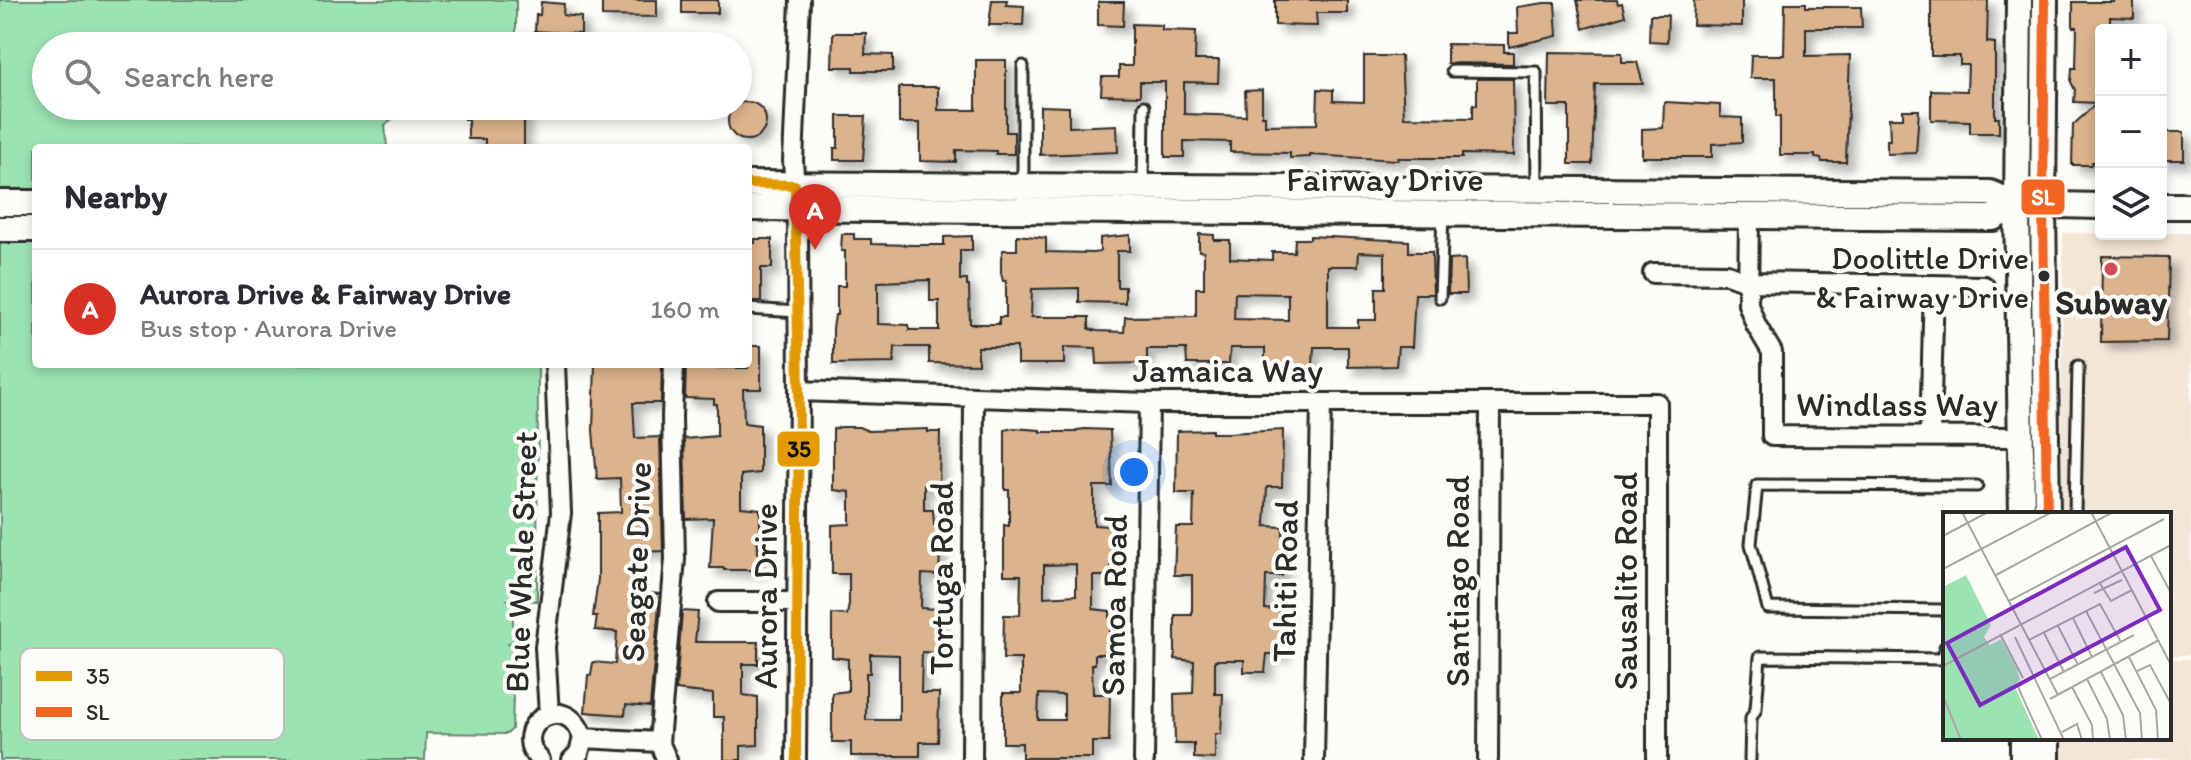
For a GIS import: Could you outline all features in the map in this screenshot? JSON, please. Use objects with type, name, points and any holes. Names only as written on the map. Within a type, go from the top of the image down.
[{"type":"street","name":"Aurora Drive","points":[[796,760],[799,391],[798,226],[793,161],[800,0]]},
{"type":"street","points":[[2019,0],[2017,204],[2022,512]]},
{"type":"street","points":[[2045,0],[2043,206],[2047,512]]},
{"type":"street","name":"Fairway Drive","points":[[752,185],[795,196],[1202,199],[1537,189],[1990,193],[2017,204],[2095,206]]},
{"type":"street","name":"Fairway Drive","points":[[752,207],[795,196],[1023,186],[1143,187],[1202,199],[1443,213],[1993,218],[2017,204]]},
{"type":"street","points":[[1749,282],[1750,190]]},
{"type":"street","points":[[0,203],[32,203]]},
{"type":"street","points":[[2167,206],[2191,206]]},
{"type":"street","points":[[0,229],[32,229]]},
{"type":"street","points":[[1653,273],[1727,274],[1749,282],[1984,286]]},
{"type":"street","name":"Windlass Way","points":[[1749,282],[1748,304],[1772,352],[1772,436],[2021,437]]},
{"type":"street","points":[[1930,435],[1934,285]]},
{"type":"street","name":"Blue Whale Street","points":[[549,715],[545,647],[561,513],[555,368]]},
{"type":"street","name":"Seagate Drive","points":[[667,760],[659,742],[675,559],[674,368]]},
{"type":"street","name":"Jamaica Way","points":[[799,391],[1149,403],[1657,403]]},
{"type":"street","name":"Tortuga Road","points":[[972,760],[974,397]]},
{"type":"street","name":"Samoa Road","points":[[1144,760],[1149,403]]},
{"type":"street","name":"Tahiti Road","points":[[1314,760],[1321,403]]},
{"type":"street","name":"Santiago Road","points":[[1488,760],[1490,403]]},
{"type":"street","name":"Sausalito Road","points":[[1657,403],[1657,760]]},
{"type":"street","points":[[718,602],[796,602]]},
{"type":"street","points":[[532,759],[531,732],[541,718],[558,713],[574,721],[583,738],[579,753],[572,760]]},
{"type":"street","points":[[583,738],[659,742]]},
{"type":"lane","points":[[1023,66],[1023,186]]},
{"type":"lane","points":[[1452,71],[1536,72],[1537,189]]},
{"type":"lane","points":[[1143,187],[1144,106]]},
{"type":"lane","points":[[1440,298],[1443,213]]},
{"type":"lane","points":[[752,309],[798,312]]},
{"type":"lane","points":[[2075,512],[2078,366]]},
{"type":"lane","points":[[1943,610],[1768,608],[1751,544],[1757,485],[1977,486]]},
{"type":"lane","points":[[1750,760],[1751,718],[1756,709],[1760,657],[1943,659]]},
{"type":"shaded area","points":[[2063,233],[2095,233],[2095,240],[2167,240],[2167,233],[2191,233],[2191,655],[2171,656],[2171,512],[2061,512]]},
{"type":"shaded area","points":[[2171,659],[2191,659],[2191,760],[2059,760],[2059,740],[2171,740]]},
{"type":"green space","points":[[0,0],[516,0],[516,32],[32,32],[32,120],[391,120],[385,125],[387,144],[32,144],[32,368],[538,368],[537,601],[508,600],[512,603],[514,641],[508,644],[515,651],[514,682],[508,689],[513,696],[512,729],[507,734],[426,733],[425,760],[0,760]]},
{"type":"building","points":[[602,0],[657,0],[657,17],[602,16]]},
{"type":"building","points":[[682,0],[718,0],[718,13],[682,13]]},
{"type":"building","points":[[992,0],[1007,0],[1006,5],[1024,6],[1023,25],[989,25]]},
{"type":"building","points":[[1275,0],[1347,0],[1347,13],[1316,13],[1317,26],[1275,25]]},
{"type":"building","points":[[1577,0],[1617,0],[1618,4],[1622,3],[1625,16],[1583,29]]},
{"type":"building","points":[[1694,0],[1742,0],[1742,26],[1693,25]]},
{"type":"building","points":[[1931,0],[1988,0],[1987,42],[1995,43],[1995,118],[1999,118],[1999,133],[1970,133],[1970,121],[1931,120],[1931,90],[1967,91],[1968,65],[1960,65],[1960,56],[1931,56]]},
{"type":"building","points":[[2134,0],[2134,18],[2110,17],[2110,24],[2095,24],[2095,103],[2074,102],[2075,90],[2071,82],[2072,68],[2076,68],[2077,27],[2073,27],[2073,2]]},
{"type":"building","points":[[541,2],[564,4],[563,15],[581,17],[581,32],[535,31],[536,15],[540,15]]},
{"type":"building","points":[[1098,2],[1124,2],[1123,26],[1098,25]]},
{"type":"building","points":[[1555,3],[1557,36],[1509,47],[1509,33],[1518,33],[1517,7]]},
{"type":"building","points":[[1785,3],[1806,3],[1806,7],[1861,7],[1862,28],[1806,28],[1806,56],[1850,55],[1846,162],[1822,162],[1815,155],[1780,155],[1776,78],[1750,78],[1751,55],[1784,55]]},
{"type":"building","points":[[1650,15],[1668,15],[1667,42],[1649,41]]},
{"type":"building","points":[[1132,24],[1162,25],[1162,30],[1196,31],[1195,60],[1219,60],[1218,83],[1184,82],[1184,114],[1246,116],[1245,91],[1262,90],[1265,125],[1317,124],[1318,89],[1333,90],[1333,101],[1364,102],[1364,56],[1401,56],[1404,117],[1473,118],[1473,104],[1477,105],[1477,79],[1513,79],[1514,155],[1462,154],[1462,158],[1398,160],[1310,155],[1290,158],[1290,153],[1230,152],[1230,142],[1184,141],[1184,157],[1165,157],[1165,82],[1140,82],[1140,96],[1101,95],[1102,77],[1119,77],[1119,66],[1132,66]]},
{"type":"building","points":[[833,33],[866,33],[865,54],[893,55],[893,71],[854,71],[854,67],[832,67]]},
{"type":"building","points":[[1447,44],[1504,45],[1504,52],[1513,52],[1513,64],[1447,63]]},
{"type":"building","points":[[1549,52],[1622,53],[1622,62],[1637,62],[1643,84],[1595,84],[1592,164],[1569,164],[1569,106],[1548,106]]},
{"type":"building","points":[[976,60],[1006,60],[1006,132],[1014,132],[1014,154],[956,150],[956,162],[920,161],[920,123],[899,123],[899,87],[938,87],[938,110],[976,110]]},
{"type":"building","points":[[1664,102],[1720,105],[1720,117],[1742,118],[1742,142],[1712,144],[1712,157],[1642,157],[1642,129],[1663,128]]},
{"type":"building","points":[[752,103],[764,114],[764,128],[754,138],[740,138],[730,128],[728,120],[752,120]]},
{"type":"building","points":[[2095,105],[2095,162],[2091,165],[2072,165],[2073,125]]},
{"type":"building","points":[[1040,106],[1069,107],[1069,127],[1117,125],[1118,152],[1040,155]]},
{"type":"building","points":[[1903,110],[1919,110],[1916,153],[1887,154],[1889,118],[1903,118]]},
{"type":"building","points":[[838,116],[866,116],[863,160],[834,160],[834,148],[838,148]]},
{"type":"building","points":[[468,120],[524,120],[524,144],[485,144],[485,139],[468,139]]},
{"type":"building","points":[[2167,132],[2184,132],[2184,160],[2167,160]]},
{"type":"building","points":[[842,234],[854,234],[854,239],[871,239],[871,244],[913,245],[944,245],[944,237],[972,236],[972,250],[960,250],[960,280],[967,280],[969,286],[970,324],[999,324],[999,317],[1006,317],[1006,281],[1003,281],[1001,273],[1001,258],[1003,250],[1017,250],[1017,235],[1046,238],[1046,252],[1093,253],[1100,252],[1100,238],[1130,235],[1130,251],[1117,251],[1117,287],[1125,287],[1125,303],[1079,302],[1079,288],[1032,289],[1031,317],[1089,317],[1089,329],[1097,331],[1124,332],[1125,317],[1196,316],[1196,288],[1204,288],[1204,252],[1199,251],[1199,234],[1214,235],[1214,240],[1230,240],[1230,258],[1272,260],[1272,252],[1294,252],[1295,239],[1310,239],[1310,236],[1409,241],[1409,252],[1432,252],[1433,294],[1415,294],[1412,347],[1398,347],[1396,366],[1348,367],[1348,347],[1314,347],[1313,366],[1265,366],[1265,348],[1230,348],[1229,364],[1187,364],[1186,349],[1147,349],[1147,363],[1097,364],[1096,348],[1064,347],[1064,364],[1017,364],[1017,347],[978,347],[978,364],[929,363],[929,347],[895,347],[894,363],[833,364],[837,286],[845,286],[845,251],[841,251]],"holes":[[[1359,252],[1385,253],[1385,288],[1376,288],[1376,320],[1358,320],[1358,327],[1328,327],[1328,266],[1358,266]],[[930,280],[930,301],[939,301],[939,330],[909,330],[909,325],[878,324],[878,282]],[[1235,293],[1288,294],[1288,320],[1234,319]]]},
{"type":"building","points":[[755,239],[772,239],[772,268],[761,268],[761,301],[752,301],[752,243]]},
{"type":"building","points":[[2102,256],[2169,257],[2167,341],[2101,342]]},
{"type":"building","points":[[1465,259],[1466,294],[1448,294],[1449,260]]},
{"type":"building","points":[[752,346],[761,346],[761,389],[743,389],[744,423],[760,425],[760,473],[741,475],[741,507],[760,509],[760,531],[757,531],[759,570],[710,568],[713,518],[686,519],[684,439],[717,436],[717,404],[714,404],[714,399],[685,398],[686,368],[752,368]]},
{"type":"building","points":[[595,368],[662,368],[661,403],[633,403],[635,438],[660,437],[663,551],[638,552],[636,592],[660,594],[650,707],[626,705],[625,715],[585,712],[588,675],[591,675],[593,662],[615,664],[617,632],[595,630],[597,616],[593,616],[598,579],[598,513],[621,512],[620,478],[597,479],[593,430]]},
{"type":"building","points":[[859,427],[868,431],[928,429],[928,432],[940,432],[939,485],[924,485],[924,510],[933,510],[934,525],[941,525],[939,575],[922,574],[921,608],[939,609],[939,653],[922,652],[921,693],[939,693],[938,742],[920,742],[920,756],[851,756],[851,742],[832,742],[832,693],[848,691],[848,659],[832,657],[832,614],[847,615],[849,574],[832,574],[832,525],[850,524],[850,492],[833,490],[833,429]],"holes":[[[870,654],[899,655],[899,720],[866,720],[866,673],[870,673]]]},
{"type":"building","points":[[1005,430],[1110,430],[1112,486],[1094,486],[1094,525],[1111,526],[1111,576],[1093,576],[1093,609],[1110,611],[1110,654],[1095,654],[1095,664],[1092,664],[1093,694],[1110,694],[1109,742],[1092,742],[1092,758],[1022,758],[1022,743],[1003,743],[1003,693],[1021,693],[1021,659],[1003,659],[1004,615],[1020,615],[1021,575],[1004,575],[1004,525],[1009,526],[1009,490],[1005,490]],"holes":[[[1076,564],[1076,595],[1044,597],[1044,565]],[[1039,694],[1064,695],[1064,720],[1038,720]]]},
{"type":"building","points":[[1212,430],[1212,433],[1227,433],[1283,430],[1282,487],[1267,487],[1265,526],[1283,527],[1282,576],[1266,576],[1265,609],[1283,611],[1282,654],[1267,654],[1265,672],[1244,672],[1244,660],[1215,660],[1215,694],[1223,694],[1221,734],[1215,734],[1215,759],[1194,758],[1194,744],[1175,744],[1174,694],[1193,693],[1194,661],[1175,659],[1175,615],[1192,615],[1192,575],[1174,575],[1176,527],[1193,527],[1194,493],[1176,493],[1177,431]]},
{"type":"building","points":[[682,611],[698,612],[695,642],[758,642],[758,664],[743,664],[743,695],[758,697],[758,745],[741,746],[741,760],[724,760],[724,717],[713,717],[713,694],[676,690]]},
{"type":"transit line","name":"SL","points":[[2045,0],[2043,206],[2047,512]]},
{"type":"transit line","name":"35","points":[[752,184],[795,185],[799,391],[796,760]]},
{"type":"place","name":"Aurora Drive & Fairway Drive","points":[[815,250]]},
{"type":"place","name":"Subway","points":[[2111,269]]},
{"type":"place","name":"Doolittle Drive & Fairway Drive","points":[[2044,276]]}]
